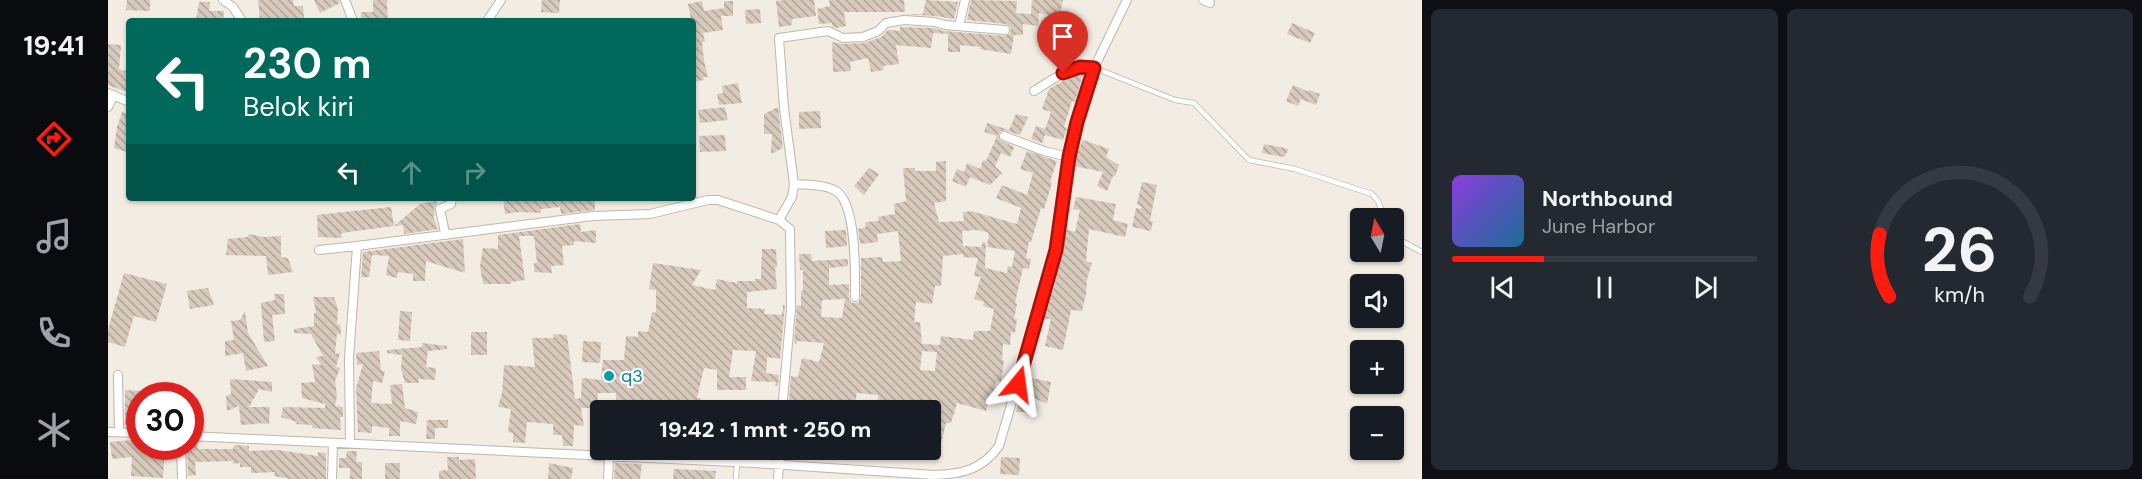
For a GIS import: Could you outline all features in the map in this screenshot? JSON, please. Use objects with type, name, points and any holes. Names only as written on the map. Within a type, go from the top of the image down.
[{"type":"street","points":[[224,0],[234,4],[241,18]]},
{"type":"street","points":[[345,0],[353,18]]},
{"type":"street","points":[[489,18],[501,0]]},
{"type":"street","points":[[959,26],[965,0]]},
{"type":"street","points":[[686,460],[934,477],[970,471],[991,456],[999,446],[1056,250],[1069,157],[1077,122],[1094,68],[1127,0]]},
{"type":"street","points":[[779,220],[792,197],[794,184],[784,108],[779,38],[828,31],[843,38],[862,37],[872,35],[886,23],[904,20],[1005,30]]},
{"type":"street","points":[[1034,91],[1073,69],[1094,68]]},
{"type":"street","points":[[108,107],[111,94],[126,101]]},
{"type":"street","points":[[1004,136],[1069,157]]},
{"type":"street","points":[[794,184],[835,191],[844,201],[851,224],[855,297]]},
{"type":"street","points":[[319,250],[593,216],[650,214],[708,200],[718,200],[779,220],[790,229],[791,309],[783,400]]},
{"type":"street","points":[[445,233],[440,209],[451,204],[452,201]]},
{"type":"street","points":[[350,443],[349,358],[357,246]]},
{"type":"street","points":[[118,375],[119,432]]},
{"type":"street","points":[[108,432],[126,432]]},
{"type":"street","points":[[204,437],[590,456]]},
{"type":"street","points":[[332,479],[333,442]]},
{"type":"street","points":[[181,460],[182,478]]},
{"type":"street","points":[[608,479],[609,460]]},
{"type":"street","points":[[778,479],[779,460]]},
{"type":"lane","points":[[1094,68],[1175,100],[1194,104],[1249,160],[1295,169],[1372,194],[1381,208]]},
{"type":"lane","points":[[1404,242],[1422,252]]},
{"type":"lane","points":[[736,479],[737,462]]},
{"type":"building","points":[[127,0],[150,0],[150,11],[126,10]]},
{"type":"building","points":[[258,0],[293,0],[294,6],[303,6],[304,18],[260,18]]},
{"type":"building","points":[[314,0],[339,0],[340,3],[320,13]]},
{"type":"building","points":[[373,0],[387,0],[388,18],[361,18],[361,12],[373,12]]},
{"type":"building","points":[[542,0],[560,0],[559,13],[541,12]]},
{"type":"building","points":[[814,0],[816,16],[792,19],[792,25],[779,27],[776,1]]},
{"type":"building","points":[[829,0],[904,0],[905,12],[844,12],[846,26],[836,28],[832,26],[832,23],[819,24],[817,9],[830,6]]},
{"type":"building","points":[[926,0],[958,2],[954,19],[902,14],[923,14]]},
{"type":"building","points":[[971,0],[1017,1],[1016,13],[1031,14],[1032,0],[1063,0],[1059,18],[1039,13],[1038,26],[1023,24],[1023,35],[1014,35],[1011,54],[960,45],[960,52],[948,52],[948,34],[933,33],[931,48],[896,45],[899,64],[883,66],[884,70],[871,72],[868,58],[850,62],[851,71],[833,72],[832,42],[865,43],[881,37],[888,30],[900,31],[900,27],[933,28],[1004,36],[1010,34],[1011,28],[1006,24],[967,20]]},
{"type":"building","points":[[702,1],[704,11],[724,8],[724,1],[733,1],[733,16],[721,16],[723,30],[703,33],[704,61],[708,77],[696,81],[696,18],[691,18],[688,4]]},
{"type":"building","points":[[199,2],[210,2],[209,11],[224,11],[223,18],[196,18]]},
{"type":"building","points":[[760,9],[761,23],[746,24],[745,10]]},
{"type":"building","points":[[1292,23],[1315,33],[1310,43],[1287,34]]},
{"type":"building","points":[[108,44],[121,45],[119,69],[126,71],[126,92],[108,85]]},
{"type":"building","points":[[1083,74],[1075,102],[1072,101],[1064,127],[1067,128],[1063,140],[1045,135],[1042,143],[1031,139],[1036,126],[1045,129],[1051,112],[1042,109],[1049,89]]},
{"type":"building","points":[[738,83],[742,103],[719,105],[717,94],[723,93],[722,86]]},
{"type":"building","points":[[1293,85],[1320,94],[1316,105],[1301,99],[1298,106],[1286,101]]},
{"type":"building","points":[[725,107],[728,120],[700,123],[698,110]]},
{"type":"building","points":[[778,107],[783,148],[771,154],[772,134],[764,134],[764,114]]},
{"type":"building","points":[[820,111],[821,128],[799,129],[799,112]]},
{"type":"building","points":[[122,112],[126,113],[126,152],[114,148]]},
{"type":"building","points":[[1016,114],[1028,117],[1020,135],[1004,130],[998,134],[1000,140],[1014,147],[1010,157],[1001,153],[995,166],[1002,173],[990,185],[970,177],[966,187],[952,181],[957,169],[964,172],[967,163],[980,169],[983,160],[986,161],[997,136],[984,132],[987,123],[1009,130]]},
{"type":"building","points":[[725,135],[726,151],[700,152],[699,136]]},
{"type":"building","points":[[1083,140],[1109,149],[1106,157],[1119,165],[1107,191],[1097,186],[1103,172],[1074,166]]},
{"type":"building","points":[[1264,144],[1289,149],[1284,157],[1262,153]]},
{"type":"building","points":[[1027,151],[1057,161],[1044,209],[1041,208],[1031,242],[1029,242],[1026,258],[1031,259],[1029,269],[1023,268],[1015,303],[1017,304],[1014,319],[1017,319],[1015,333],[1011,332],[1010,345],[1003,344],[1002,360],[1004,360],[1001,382],[996,381],[993,396],[991,396],[986,411],[957,403],[951,423],[946,423],[941,444],[941,400],[878,400],[878,395],[857,393],[856,400],[789,400],[791,376],[798,377],[802,358],[819,362],[824,343],[797,341],[797,344],[794,343],[797,305],[801,306],[801,291],[803,291],[803,270],[800,270],[799,254],[811,254],[812,261],[848,259],[848,266],[829,268],[829,285],[849,284],[849,300],[852,303],[858,303],[861,297],[861,258],[882,257],[883,262],[901,261],[898,231],[877,234],[878,242],[860,244],[858,229],[866,227],[865,222],[879,221],[878,217],[895,214],[894,204],[906,201],[903,168],[915,168],[915,171],[936,171],[936,162],[946,161],[946,201],[934,203],[939,222],[964,221],[963,212],[971,211],[1017,224],[1021,208],[996,198],[1002,185],[1027,195],[1033,173],[1020,169]],"holes":[[[977,230],[989,234],[987,247],[1015,251],[1012,267],[1008,266],[1007,273],[985,268],[986,243],[983,242],[981,247],[963,246],[962,231]],[[963,254],[963,257],[978,258],[974,276],[981,277],[974,299],[984,302],[983,306],[994,309],[990,331],[974,331],[973,340],[941,336],[940,345],[922,344],[920,322],[914,322],[916,302],[932,304],[935,286],[941,286],[943,256]],[[845,299],[842,318],[821,317],[822,300]],[[922,351],[937,352],[935,371],[920,370]]]},
{"type":"building","points":[[869,168],[879,174],[864,195],[854,186]]},
{"type":"building","points":[[1142,182],[1157,185],[1150,221],[1153,221],[1151,231],[1132,227],[1136,208],[1141,209],[1142,207],[1137,204]]},
{"type":"building","points":[[1076,197],[1116,204],[1113,220],[1128,224],[1125,237],[1089,229],[1086,261],[1092,263],[1087,279],[1086,294],[1082,311],[1071,310],[1063,350],[1045,346],[1051,319],[1043,319],[1051,292],[1053,292],[1065,229],[1075,232],[1080,210],[1073,209]]},
{"type":"building","points":[[436,201],[433,216],[438,229],[404,234],[403,225],[394,226],[420,204]]},
{"type":"building","points":[[503,201],[595,201],[595,210],[561,214],[560,207],[541,209],[541,213],[505,214]]},
{"type":"building","points":[[391,207],[394,226],[341,233],[342,238],[318,237],[317,215]]},
{"type":"building","points":[[580,224],[581,232],[596,230],[596,243],[574,241],[574,245],[562,246],[564,265],[551,266],[552,273],[534,272],[534,263],[537,263],[534,236],[519,236],[525,280],[511,282],[511,284],[483,284],[480,266],[483,248],[498,249],[498,235]]},
{"type":"building","points":[[846,230],[847,246],[826,248],[825,231]]},
{"type":"building","points":[[249,234],[264,237],[281,236],[281,257],[288,258],[293,272],[268,275],[266,256],[226,255],[228,239],[248,237]]},
{"type":"building","points":[[463,239],[465,273],[426,261],[425,281],[413,281],[413,274],[398,272],[397,278],[386,275],[389,256],[372,255],[369,277],[361,277],[363,252]]},
{"type":"building","points":[[762,249],[776,249],[777,289],[747,292],[747,308],[765,309],[764,314],[782,315],[783,305],[785,305],[780,359],[767,357],[766,373],[779,375],[778,386],[775,386],[776,382],[751,381],[756,351],[733,350],[729,377],[746,377],[746,390],[717,390],[717,370],[704,368],[697,398],[701,398],[701,400],[616,400],[616,393],[598,393],[598,400],[590,400],[590,408],[581,408],[584,426],[574,425],[573,446],[563,446],[562,435],[553,435],[553,424],[527,422],[525,443],[513,442],[513,433],[508,432],[511,409],[498,407],[502,393],[504,365],[535,367],[532,338],[554,338],[553,334],[567,335],[575,399],[581,398],[582,378],[601,380],[603,360],[624,360],[626,336],[638,337],[638,331],[648,332],[652,312],[656,313],[656,290],[649,289],[653,263],[701,270],[692,285],[715,290],[717,279],[737,283],[737,281],[761,279]]},
{"type":"building","points":[[124,273],[167,284],[156,322],[134,316],[125,347],[108,342],[108,330]]},
{"type":"building","points":[[208,288],[214,305],[190,309],[187,291]]},
{"type":"building","points":[[274,294],[284,294],[285,314],[272,315],[275,341],[264,342],[261,303],[275,300]]},
{"type":"building","points":[[313,297],[334,297],[338,309],[337,325],[340,324],[341,335],[337,334],[335,354],[340,353],[336,367],[340,368],[335,381],[337,396],[335,406],[343,407],[343,417],[340,417],[341,430],[312,428],[312,425],[296,424],[297,422],[281,417],[283,407],[325,408],[325,404],[302,398],[301,383],[315,382],[312,364],[321,365],[316,357],[323,356],[311,334],[294,333],[294,329],[314,326],[314,313],[316,313]]},
{"type":"building","points":[[245,311],[248,333],[268,366],[246,371],[243,353],[225,356],[225,341],[234,340],[231,321],[240,320]]},
{"type":"building","points":[[400,311],[412,312],[410,341],[398,340]]},
{"type":"building","points":[[471,332],[487,332],[487,355],[471,355]]},
{"type":"building","points":[[583,341],[601,342],[600,363],[582,362]]},
{"type":"building","points":[[422,343],[447,346],[447,349],[428,351],[426,367],[436,368],[435,380],[418,379],[419,383],[405,383],[401,369],[402,355],[387,353],[387,350],[422,347]]},
{"type":"building","points":[[379,351],[381,370],[385,372],[382,383],[373,381],[371,403],[392,404],[390,385],[402,384],[405,408],[418,412],[416,424],[400,421],[400,436],[389,436],[389,428],[372,426],[372,433],[358,432],[356,388],[363,364],[357,365],[356,353]]},
{"type":"building","points":[[1026,377],[1051,382],[1047,404],[1034,398],[1030,412],[1016,412]]},
{"type":"building","points":[[230,379],[272,382],[272,392],[259,389],[249,407],[270,407],[269,424],[241,425],[239,406],[227,411],[226,396],[231,394]]},
{"type":"building","points":[[125,390],[126,425],[125,425]]},
{"type":"building","points":[[427,420],[448,420],[448,428],[435,428],[435,439],[426,439]]},
{"type":"building","points":[[126,441],[126,458],[112,459],[110,442]]},
{"type":"building","points":[[234,445],[249,446],[249,451],[278,450],[318,456],[318,452],[326,453],[326,479],[290,479],[274,476],[275,472],[251,473],[251,467],[240,467],[240,463],[233,464],[233,461],[195,462],[196,475],[188,476],[187,460],[204,460],[204,449],[233,449]]},
{"type":"building","points":[[347,451],[357,451],[356,462],[362,462],[362,479],[350,479],[350,468],[339,468],[339,458],[346,458]]},
{"type":"building","points":[[447,457],[459,457],[459,460],[475,459],[476,479],[439,479],[439,471],[448,470]]},
{"type":"building","points":[[1001,457],[1020,458],[1019,475],[1000,474]]},
{"type":"building","points":[[132,460],[164,460],[163,478],[131,476]]},
{"type":"building","points":[[385,463],[400,463],[400,479],[385,479]]},
{"type":"building","points":[[549,463],[573,468],[571,479],[548,479]]},
{"type":"building","points":[[615,463],[642,464],[640,479],[614,479]]},
{"type":"building","points":[[674,469],[716,471],[715,479],[673,479]]},
{"type":"place","name":"q3","points":[[609,376]]},
{"type":"route","points":[[1018,384],[1056,250],[1069,157],[1094,68],[1080,67],[1063,73]]}]
